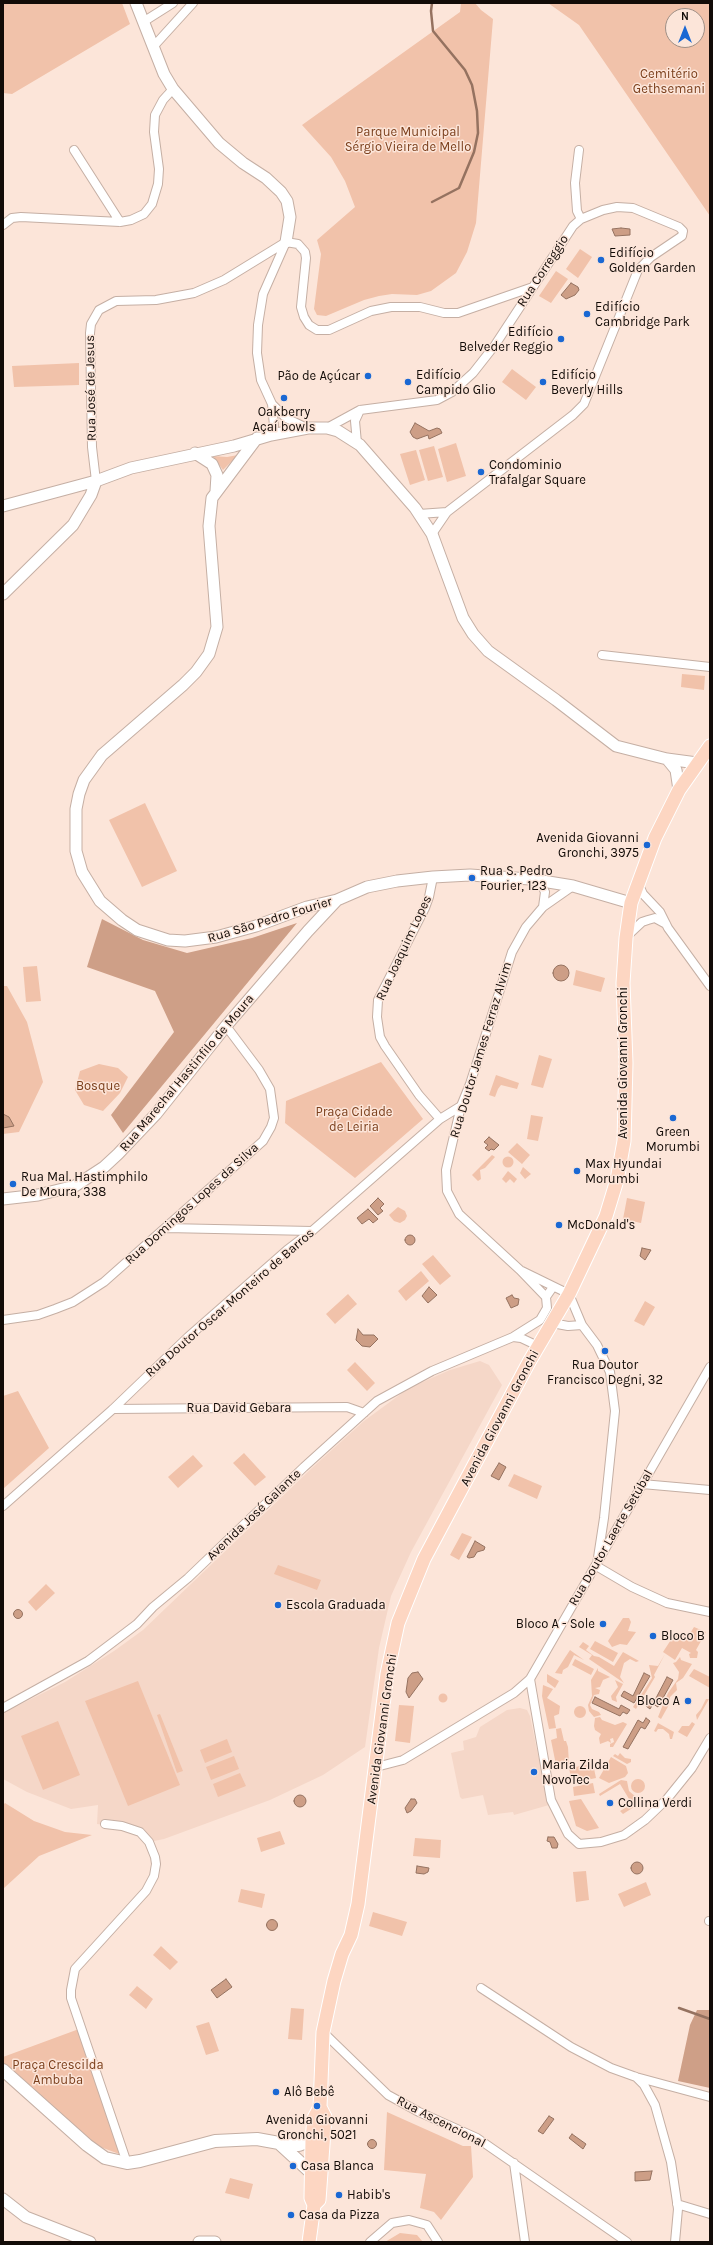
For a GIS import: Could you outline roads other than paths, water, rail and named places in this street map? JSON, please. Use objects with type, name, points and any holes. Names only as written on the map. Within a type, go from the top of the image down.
[{"type":"main road","name":"Avenida Giovanni Gronchi","points":[[309,2242],[314,2205],[319,2200],[312,2173],[310,2141],[314,2118],[320,2107],[323,2032],[334,1981],[351,1935],[358,1904],[387,1674],[398,1623],[424,1559],[538,1346],[569,1294],[606,1216],[617,1180],[624,1141],[626,1063],[623,983],[626,938],[631,903],[655,838],[679,790],[710,746]]},
{"type":"main road","points":[[3,2070],[87,2145],[105,2158],[127,2163],[140,2161],[215,2141],[258,2139],[280,2144],[299,2145],[310,2141],[317,2142],[319,2153],[322,2157]]},
{"type":"main road","name":"Avenida Giovanni Gronchi","points":[[312,2173],[322,2157],[325,2117],[320,2107]]},
{"type":"main road","points":[[280,2144],[312,2173]]},
{"type":"street","points":[[136,3],[164,74],[173,89],[219,143],[243,163],[266,178],[281,192],[289,209],[289,228],[286,242],[263,294],[258,325],[257,353],[261,380],[272,404],[274,426],[271,435]]},
{"type":"street","points":[[143,22],[173,3]]},
{"type":"street","points":[[153,47],[193,3]]},
{"type":"street","points":[[3,224],[12,218],[21,217],[120,222],[131,220],[144,214],[155,197],[159,169],[154,132],[155,115],[163,100],[173,89]]},
{"type":"street","points":[[74,150],[120,222]]},
{"type":"street","points":[[579,150],[576,189],[577,211],[581,219]]},
{"type":"street","name":"Rua Correggio","points":[[327,428],[360,410],[437,400],[452,392],[473,373],[495,345],[573,226],[581,219],[603,210],[617,207],[633,208],[666,220],[683,231],[682,236],[650,257],[638,270],[592,387],[579,410],[447,512]]},
{"type":"street","points":[[286,242],[298,244],[304,252],[306,258],[302,307],[306,321],[317,330],[328,330],[371,312],[391,307],[420,307],[444,313],[458,313],[533,287]]},
{"type":"street","name":"Rua José de Jesus","points":[[96,481],[92,446],[90,324],[99,310],[116,301],[156,300],[194,293],[224,280],[286,242]]},
{"type":"street","points":[[272,404],[286,418],[308,428]]},
{"type":"street","points":[[357,443],[354,426],[360,410]]},
{"type":"street","points":[[3,506],[96,481],[131,468],[195,453],[234,446],[257,438],[308,428],[327,428],[338,431],[357,443],[419,514],[432,534],[463,618],[473,634],[488,651],[616,746],[667,759],[697,763]]},
{"type":"street","name":"Rua São Pedro Fourier","points":[[257,438],[212,498],[209,526],[217,627],[209,654],[196,672],[114,743],[91,769],[84,780],[76,809],[76,850],[82,872],[100,902],[137,930],[168,940],[201,941],[256,926],[298,910],[337,900],[367,887],[397,881],[433,877],[470,875],[530,879],[573,886],[631,903]]},
{"type":"street","name":"Rua São Pedro Fourier","points":[[195,453],[212,464],[217,476],[216,491]]},
{"type":"street","points":[[3,594],[68,530],[91,495],[96,481]]},
{"type":"street","points":[[419,514],[447,512]]},
{"type":"street","points":[[432,534],[447,512]]},
{"type":"street","points":[[602,655],[710,667]]},
{"type":"street","points":[[667,759],[676,770],[679,790]]},
{"type":"street","name":"Rua Joaquim Lopes","points":[[433,877],[430,898],[378,1000],[376,1017],[380,1037],[385,1046],[419,1095],[440,1120]]},
{"type":"street","points":[[530,879],[542,886],[545,892],[543,907]]},
{"type":"street","points":[[638,884],[643,894],[660,912],[668,926],[710,986]]},
{"type":"street","name":"Rua Doutor James Ferraz Alvim","points":[[546,1297],[520,1270],[459,1214],[447,1191],[446,1170],[461,1106],[470,1084],[512,952],[526,927],[543,907],[573,886]]},
{"type":"street","name":"Rua Marechal Hastinfilo de Moura","points":[[3,1199],[38,1195],[75,1186],[104,1167],[130,1143],[156,1114],[226,1026],[308,931],[337,900]]},
{"type":"street","points":[[298,910],[306,918],[308,931]]},
{"type":"street","points":[[626,938],[642,922],[655,918],[668,926]]},
{"type":"street","name":"Rua Domingos Lopes da Silva","points":[[3,1320],[38,1315],[73,1302],[104,1282],[264,1141],[272,1127],[274,1108],[270,1089],[259,1070],[226,1026]]},
{"type":"street","name":"Rua Doutor Oscar Monteiro de Barros","points":[[3,1506],[114,1409],[188,1337],[286,1250],[312,1231],[440,1120],[461,1106]]},
{"type":"street","points":[[166,1228],[312,1231]]},
{"type":"street","name":"Rua Doutor James Ferraz Alvim","points":[[520,1270],[553,1288]]},
{"type":"street","points":[[553,1288],[569,1294],[582,1325],[597,1345],[606,1363],[614,1395],[615,1411],[611,1454],[597,1564],[603,1571],[667,1603],[710,1612]]},
{"type":"street","name":"Avenida José Galante","points":[[3,1708],[88,1661],[138,1624],[153,1607],[188,1578],[364,1413],[386,1395],[432,1371],[513,1337],[543,1316],[547,1308],[546,1297],[553,1288]]},
{"type":"street","points":[[552,1323],[568,1326],[582,1325]]},
{"type":"street","points":[[513,1337],[521,1338],[538,1346]]},
{"type":"street","name":"Rua Doutor Laerte Setúbal","points":[[376,1767],[409,1756],[514,1693],[530,1679],[710,1366]]},
{"type":"street","name":"Rua David Gebara","points":[[114,1409],[347,1407],[364,1413]]},
{"type":"street","points":[[642,1484],[710,1490]]},
{"type":"street","points":[[530,1679],[551,1800],[568,1834],[579,1844],[601,1842],[624,1835],[645,1820],[692,1768],[710,1738]]},
{"type":"street","points":[[105,1824],[122,1826],[140,1832],[151,1847],[156,1864],[154,1876],[146,1891],[75,1969],[71,1990],[71,1998],[127,2163]]},
{"type":"street","points":[[481,1988],[571,2047],[611,2068],[636,2077],[710,2097]]},
{"type":"street","name":"Rua Ascencional","points":[[323,2032],[388,2095],[418,2112],[478,2138],[627,2242]]},
{"type":"street","points":[[636,2077],[644,2085],[655,2106],[665,2133],[675,2178],[677,2204],[675,2242]]},
{"type":"street","points":[[514,2163],[525,2242]]},
{"type":"street","points":[[3,2199],[26,2217],[90,2242]]},
{"type":"street","points":[[677,2204],[710,2214]]},
{"type":"street","points":[[370,2242],[392,2223],[409,2220],[427,2225],[438,2242]]},
{"type":"street","points":[[199,2242],[215,2242]]},
{"type":"waterway","points":[[432,3],[431,11],[433,31],[465,70],[472,85],[477,111],[478,133],[474,152],[459,188],[432,202]]},
{"type":"waterway","points":[[679,2008],[710,2019]]},
{"type":"place","name":"Edifício Golden Garden","points":[[601,260]]},
{"type":"place","name":"Edifício Cambridge Park","points":[[587,314]]},
{"type":"place","name":"Edifício Belveder Reggio","points":[[561,339]]},
{"type":"place","name":"Pão de Açúcar","points":[[368,376]]},
{"type":"place","name":"Edifício Campido Glio","points":[[408,382]]},
{"type":"place","name":"Edifício Beverly Hills","points":[[543,382]]},
{"type":"place","name":"Oakberry Açaí bowls","points":[[284,398]]},
{"type":"place","name":"Condominio Trafalgar Square","points":[[481,472]]},
{"type":"place","name":"Avenida Giovanni Gronchi, 3975","points":[[647,845]]},
{"type":"place","name":"Rua S. Pedro Fourier, 123","points":[[472,878]]},
{"type":"place","name":"Green Morumbi","points":[[673,1118]]},
{"type":"place","name":"Max Hyundai Morumbi","points":[[577,1171]]},
{"type":"place","name":"Rua Mal. Hastimphilo De Moura, 338","points":[[13,1184]]},
{"type":"place","name":"McDonald's","points":[[559,1225]]},
{"type":"place","name":"Rua Doutor Francisco Degni, 32","points":[[605,1351]]},
{"type":"place","name":"Escola Graduada","points":[[278,1605]]},
{"type":"place","name":"Bloco A - Sole","points":[[603,1624]]},
{"type":"place","name":"Bloco B","points":[[653,1636]]},
{"type":"place","name":"Bloco A","points":[[688,1701]]},
{"type":"place","name":"Maria Zilda NovoTec","points":[[534,1772]]},
{"type":"place","name":"Collina Verdi","points":[[610,1803]]},
{"type":"place","name":"Alô Bebê","points":[[276,2092]]},
{"type":"place","name":"Avenida Giovanni Gronchi, 5021","points":[[317,2106]]},
{"type":"place","name":"Casa Blanca","points":[[293,2166]]},
{"type":"place","name":"Habib's","points":[[339,2195]]},
{"type":"place","name":"Casa da Pizza","points":[[291,2215]]},
{"type":"park label","name":"Cemitério Gethsemani","points":[[669,82]]},
{"type":"park label","name":"Parque Municipal Sérgio Vieira de Mello","points":[[408,140]]},
{"type":"park label","name":"Bosque","points":[[98,1086]]},
{"type":"park label","name":"Praça Cidade de Leiria","points":[[354,1120]]},
{"type":"park label","name":"Praça Crescilda Ambuba","points":[[58,2072]]}]
